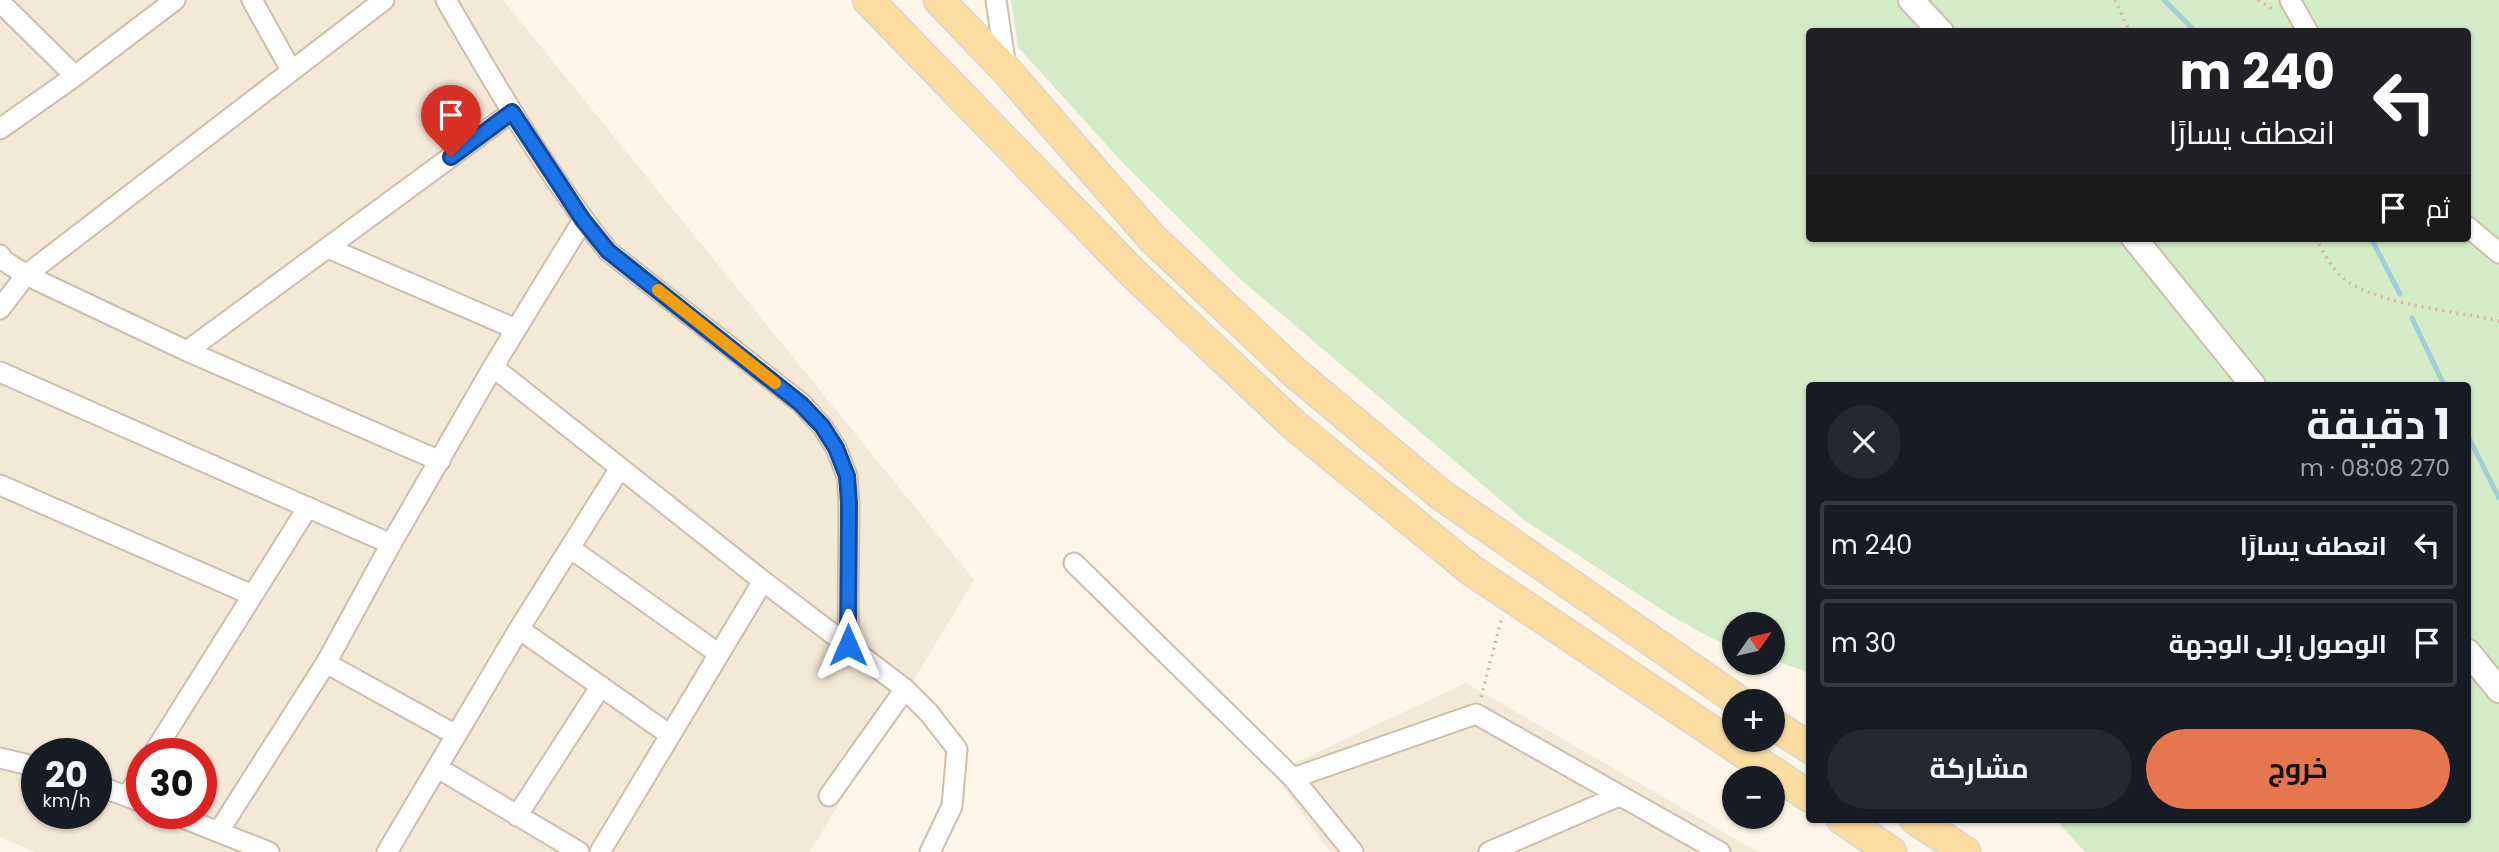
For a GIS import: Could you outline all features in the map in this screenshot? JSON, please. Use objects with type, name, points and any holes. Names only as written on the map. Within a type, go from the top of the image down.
[{"type":"main road","points":[[868,0],[1133,273],[1294,425],[1471,570],[1806,794]]},
{"type":"main road","points":[[939,0],[1006,70],[1152,238],[1269,348],[1440,494],[1722,690]]},
{"type":"main road","points":[[1243,377],[1269,348]]},
{"type":"main road","points":[[1785,732],[1806,745]]},
{"type":"main road","points":[[1847,823],[1877,848]]},
{"type":"main road","points":[[1921,823],[1965,852]]},
{"type":"street","points":[[0,130],[175,0]]},
{"type":"street","points":[[252,0],[291,70]]},
{"type":"street","points":[[0,309],[26,275],[384,0]]},
{"type":"street","points":[[446,0],[512,112],[583,220],[608,251],[801,404],[822,426],[836,448],[847,476],[849,503],[848,645]]},
{"type":"street","points":[[996,0],[1006,70]]},
{"type":"street","points":[[1911,0],[1937,28]]},
{"type":"street","points":[[2290,0],[2306,28]]},
{"type":"street","points":[[0,2],[75,76]]},
{"type":"street","points":[[187,351],[512,112]]},
{"type":"street","points":[[219,831],[326,663],[493,367],[583,220]]},
{"type":"street","points":[[2471,230],[2499,253]]},
{"type":"street","points":[[2137,242],[2251,382]]},
{"type":"street","points":[[328,247],[516,329]]},
{"type":"street","points":[[0,255],[3,260],[26,275],[187,351],[440,461]]},
{"type":"street","points":[[493,367],[762,582],[905,689],[929,712],[957,749],[951,806],[930,852]]},
{"type":"street","points":[[0,372],[391,544]]},
{"type":"street","points":[[387,852],[519,629],[620,468]]},
{"type":"street","points":[[0,485],[252,595]]},
{"type":"street","points":[[163,738],[308,507]]},
{"type":"street","points":[[570,548],[719,654]]},
{"type":"street","points":[[1074,563],[1293,778],[1353,852]]},
{"type":"street","points":[[600,852],[762,582]]},
{"type":"street","points":[[519,629],[670,735]]},
{"type":"street","points":[[2471,656],[2499,690]]},
{"type":"street","points":[[326,663],[456,735]]},
{"type":"street","points":[[517,816],[601,686]]},
{"type":"street","points":[[829,796],[905,689]]},
{"type":"street","points":[[1293,778],[1476,714],[1720,852]]},
{"type":"street","points":[[0,758],[21,763]]},
{"type":"street","points":[[438,768],[579,852]]},
{"type":"street","points":[[1489,852],[1619,796]]},
{"type":"street","points":[[214,829],[269,852]]},
{"type":"path","points":[[2115,0],[2128,28]]},
{"type":"path","points":[[2318,242],[2343,278],[2367,291],[2396,300],[2499,321]]},
{"type":"path","points":[[1476,714],[1508,594]]},
{"type":"shaded area","points":[[0,0],[503,0],[974,580],[810,852],[36,852],[0,837]]},
{"type":"shaded area","points":[[1466,683],[1758,852],[1330,852],[1273,773]]},
{"type":"green space","points":[[1011,0],[2499,0],[2499,852],[2085,852],[2059,823],[2471,823],[2471,382],[1806,382],[1806,672],[1785,664],[1785,612],[1722,612],[1722,642],[1670,615],[1524,520],[1238,277],[1122,162],[1018,47]]},
{"type":"waterway","points":[[2164,0],[2192,28]]},
{"type":"waterway","points":[[2373,242],[2400,294]]},
{"type":"waterway","points":[[2412,318],[2443,382]]},
{"type":"waterway","points":[[2471,442],[2499,498]]},
{"type":"slow traffic","points":[[658,290],[775,383]]},
{"type":"route","points":[[451,157],[512,112],[583,220],[608,251],[801,404],[822,426],[836,448],[847,476],[848,645]]}]
